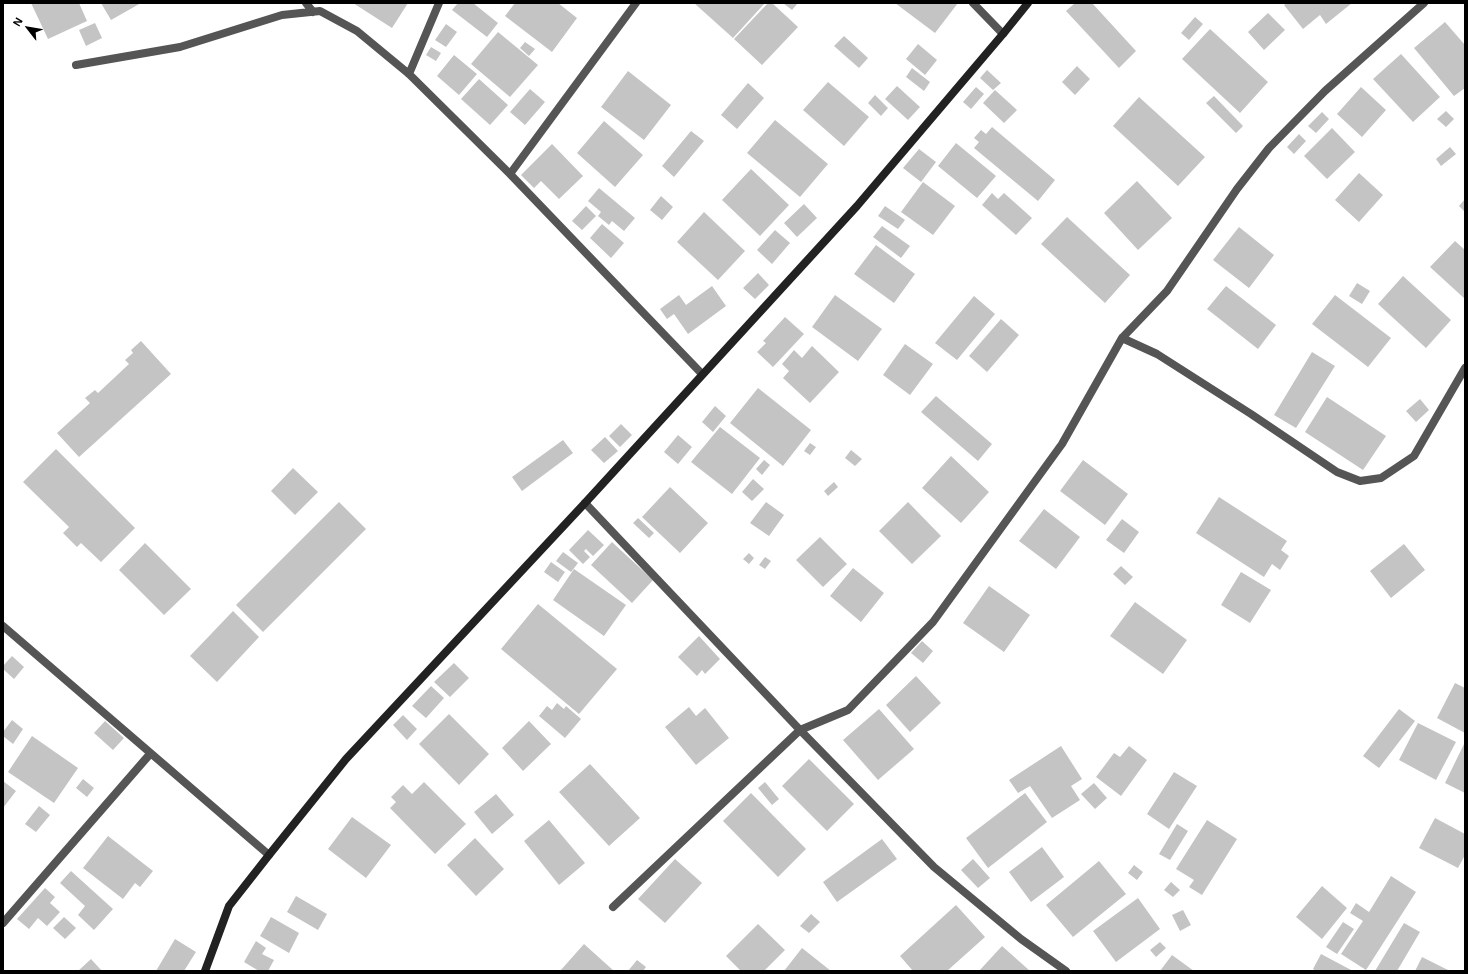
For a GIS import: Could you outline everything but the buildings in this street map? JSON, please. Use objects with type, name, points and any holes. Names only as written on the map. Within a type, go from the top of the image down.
[{"type":"street","points":[[306,3],[313,12]]},
{"type":"street","points":[[409,74],[439,3]]},
{"type":"street","points":[[510,174],[636,3]]},
{"type":"street","points":[[973,3],[1003,34]]},
{"type":"street","points":[[205,971],[229,906],[346,759],[585,503],[857,206],[1028,3]]},
{"type":"street","points":[[613,907],[800,730],[848,710],[933,622],[1062,444],[1122,338],[1167,291],[1237,189],[1269,148],[1325,91],[1424,3]]},
{"type":"street","points":[[76,66],[180,47],[282,15],[320,11],[358,32],[409,74],[510,174],[702,374]]},
{"type":"street","points":[[1122,338],[1157,354],[1251,414],[1337,472],[1360,481],[1381,478],[1414,456],[1465,368]]},
{"type":"street","points":[[585,503],[800,730],[934,867],[1021,939],[1066,971]]},
{"type":"street","points":[[3,626],[269,855]]},
{"type":"street","points":[[3,923],[150,754]]}]
